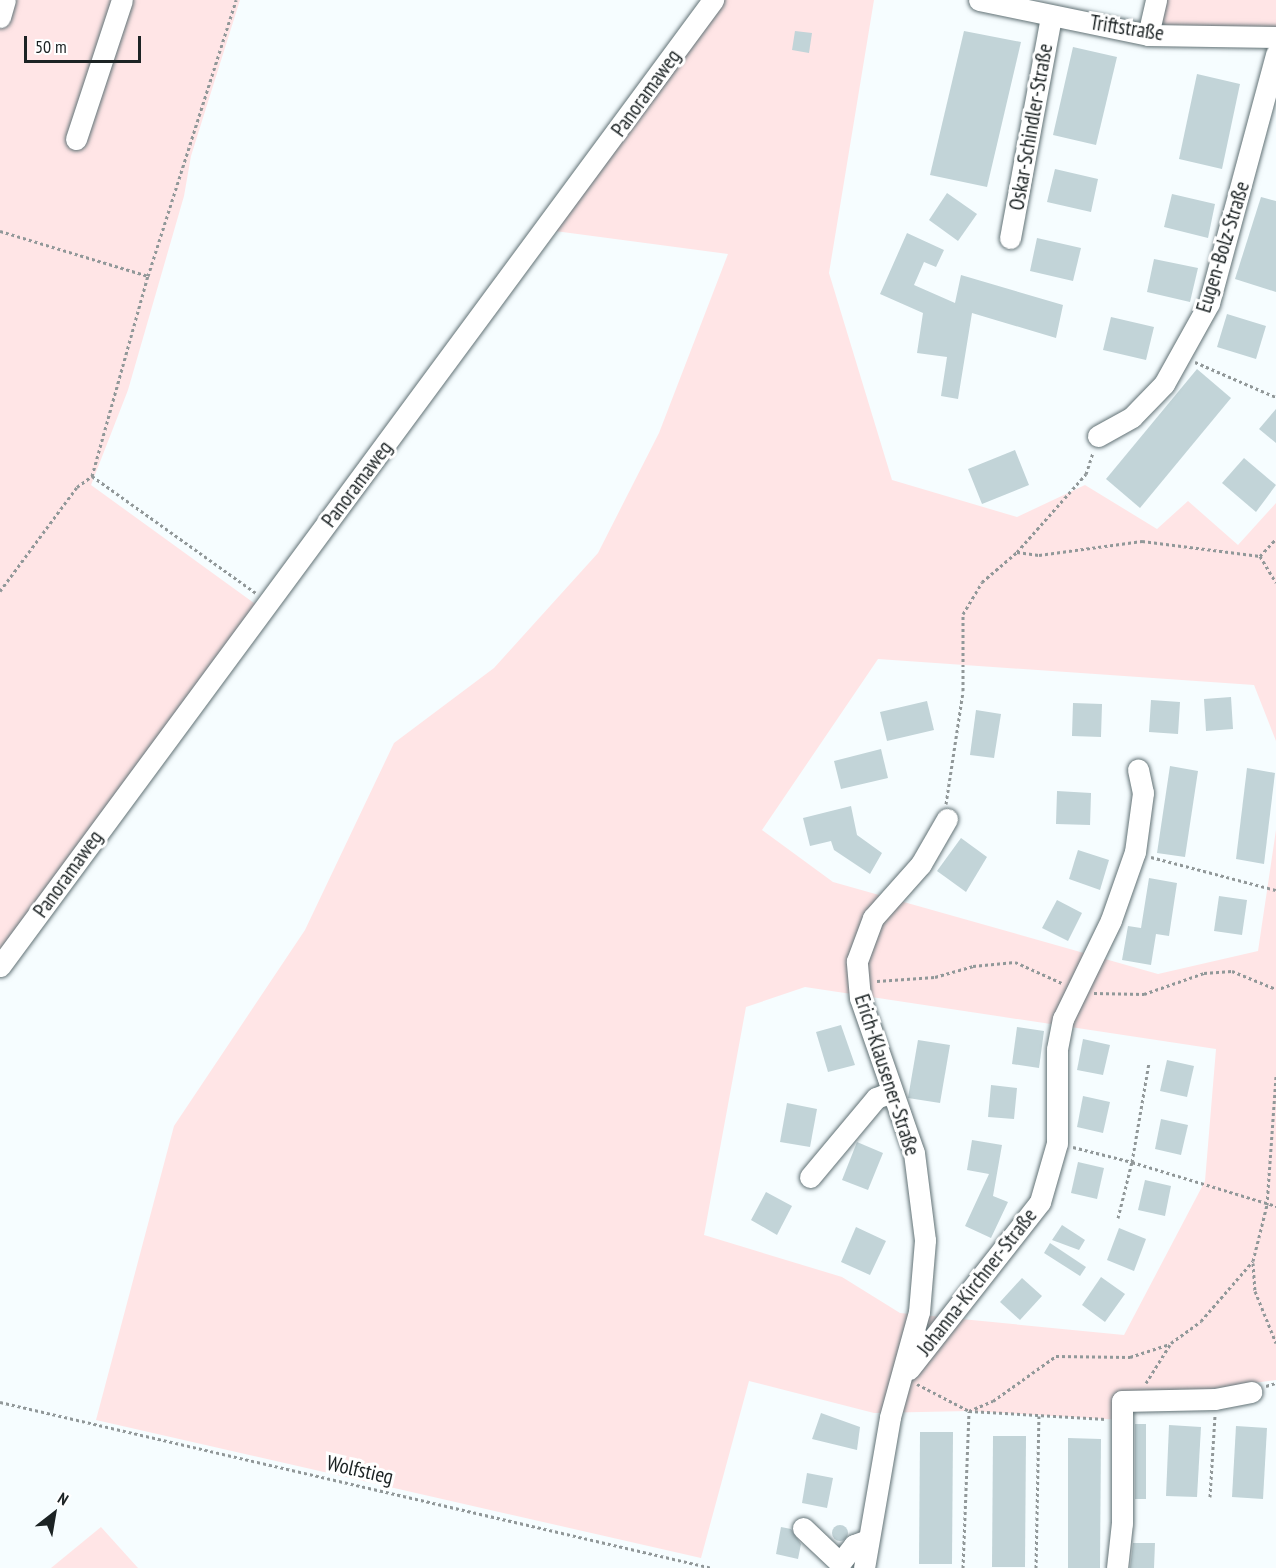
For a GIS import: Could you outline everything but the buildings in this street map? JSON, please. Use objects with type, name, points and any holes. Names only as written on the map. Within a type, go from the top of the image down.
[{"type":"street","points":[[0,16],[5,0]]},
{"type":"street","points":[[76,139],[122,0]]},
{"type":"street","name":"Panoramaweg","points":[[0,966],[712,0]]},
{"type":"street","name":"Triftstraße","points":[[979,0],[1148,35],[1276,37]]},
{"type":"street","points":[[1148,35],[1156,0]]},
{"type":"street","name":"Oskar-Schindler-Straße","points":[[1010,238],[1051,16]]},
{"type":"street","name":"Eugen-Bolz-Straße","points":[[1098,436],[1131,417],[1182,357],[1209,303],[1276,54]]},
{"type":"street","name":"Johanna-Kirchner-Straße","points":[[903,1377],[1032,1216],[1057,1143],[1057,1049],[1063,1019],[1111,920],[1135,852],[1143,793],[1138,770]]},
{"type":"street","name":"Erich-Klausener-Straße","points":[[864,1568],[890,1417],[903,1377],[919,1312],[925,1240],[914,1153],[860,998],[857,961],[873,918],[921,864],[947,819]]},
{"type":"street","points":[[810,1177],[876,1098],[892,1092]]},
{"type":"street","points":[[1117,1568],[1122,1523],[1122,1401],[1136,1398],[1215,1399],[1251,1392]]},
{"type":"street","points":[[803,1528],[840,1563],[854,1545],[868,1540]]},
{"type":"path","points":[[0,591],[77,487],[92,476],[148,276],[236,0]]},
{"type":"path","points":[[0,231],[148,276]]},
{"type":"path","points":[[1182,357],[1276,397]]},
{"type":"path","points":[[947,819],[945,793],[963,691],[963,614],[982,582],[1017,552],[1086,474],[1098,436]]},
{"type":"path","points":[[92,476],[269,603]]},
{"type":"path","points":[[1260,556],[1276,539]]},
{"type":"path","points":[[1017,552],[1039,555],[1142,541],[1260,556]]},
{"type":"path","points":[[1260,556],[1276,583]]},
{"type":"path","points":[[1135,852],[1276,890]]},
{"type":"path","points":[[1118,1218],[1132,1162],[1149,1063]]},
{"type":"path","points":[[1276,1075],[1267,1205],[1253,1261],[1255,1291],[1276,1343]]},
{"type":"path","points":[[1057,1143],[1205,1181],[1267,1205],[1276,1206]]},
{"type":"path","points":[[969,1412],[993,1401],[1056,1356],[1130,1357],[1171,1343],[1201,1321],[1253,1261]]},
{"type":"path","points":[[1136,1398],[1171,1343]]},
{"type":"path","points":[[903,1377],[969,1412],[1123,1420]]},
{"type":"path","points":[[1210,1497],[1215,1399]]},
{"type":"path","name":"Wolfstieg","points":[[0,1402],[712,1568]]},
{"type":"path","points":[[963,1568],[969,1412]]},
{"type":"path","points":[[1036,1568],[1039,1416]]},
{"type":"shaded area","points":[[0,0],[240,0],[191,156],[184,196],[128,390],[91,485],[258,606],[0,952]]},
{"type":"shaded area","points":[[718,0],[874,0],[829,273],[892,480],[1017,517],[1085,485],[1157,529],[1188,501],[1238,545],[1276,503],[1276,741],[1254,685],[878,659],[762,830],[833,882],[1158,974],[1258,951],[1276,830],[1276,1380],[1123,1401],[1123,1420],[969,1411],[874,1413],[749,1381],[701,1558],[96,1420],[174,1126],[305,930],[394,743],[494,668],[598,553],[659,433],[728,254],[555,231]],"holes":[[[805,987],[1216,1049],[1205,1181],[1124,1335],[900,1313],[842,1277],[704,1235],[746,1007]]]},
{"type":"shaded area","points":[[1149,0],[1276,0],[1276,34],[1144,23]]},
{"type":"shaded area","points":[[101,1527],[138,1568],[51,1568]]}]
